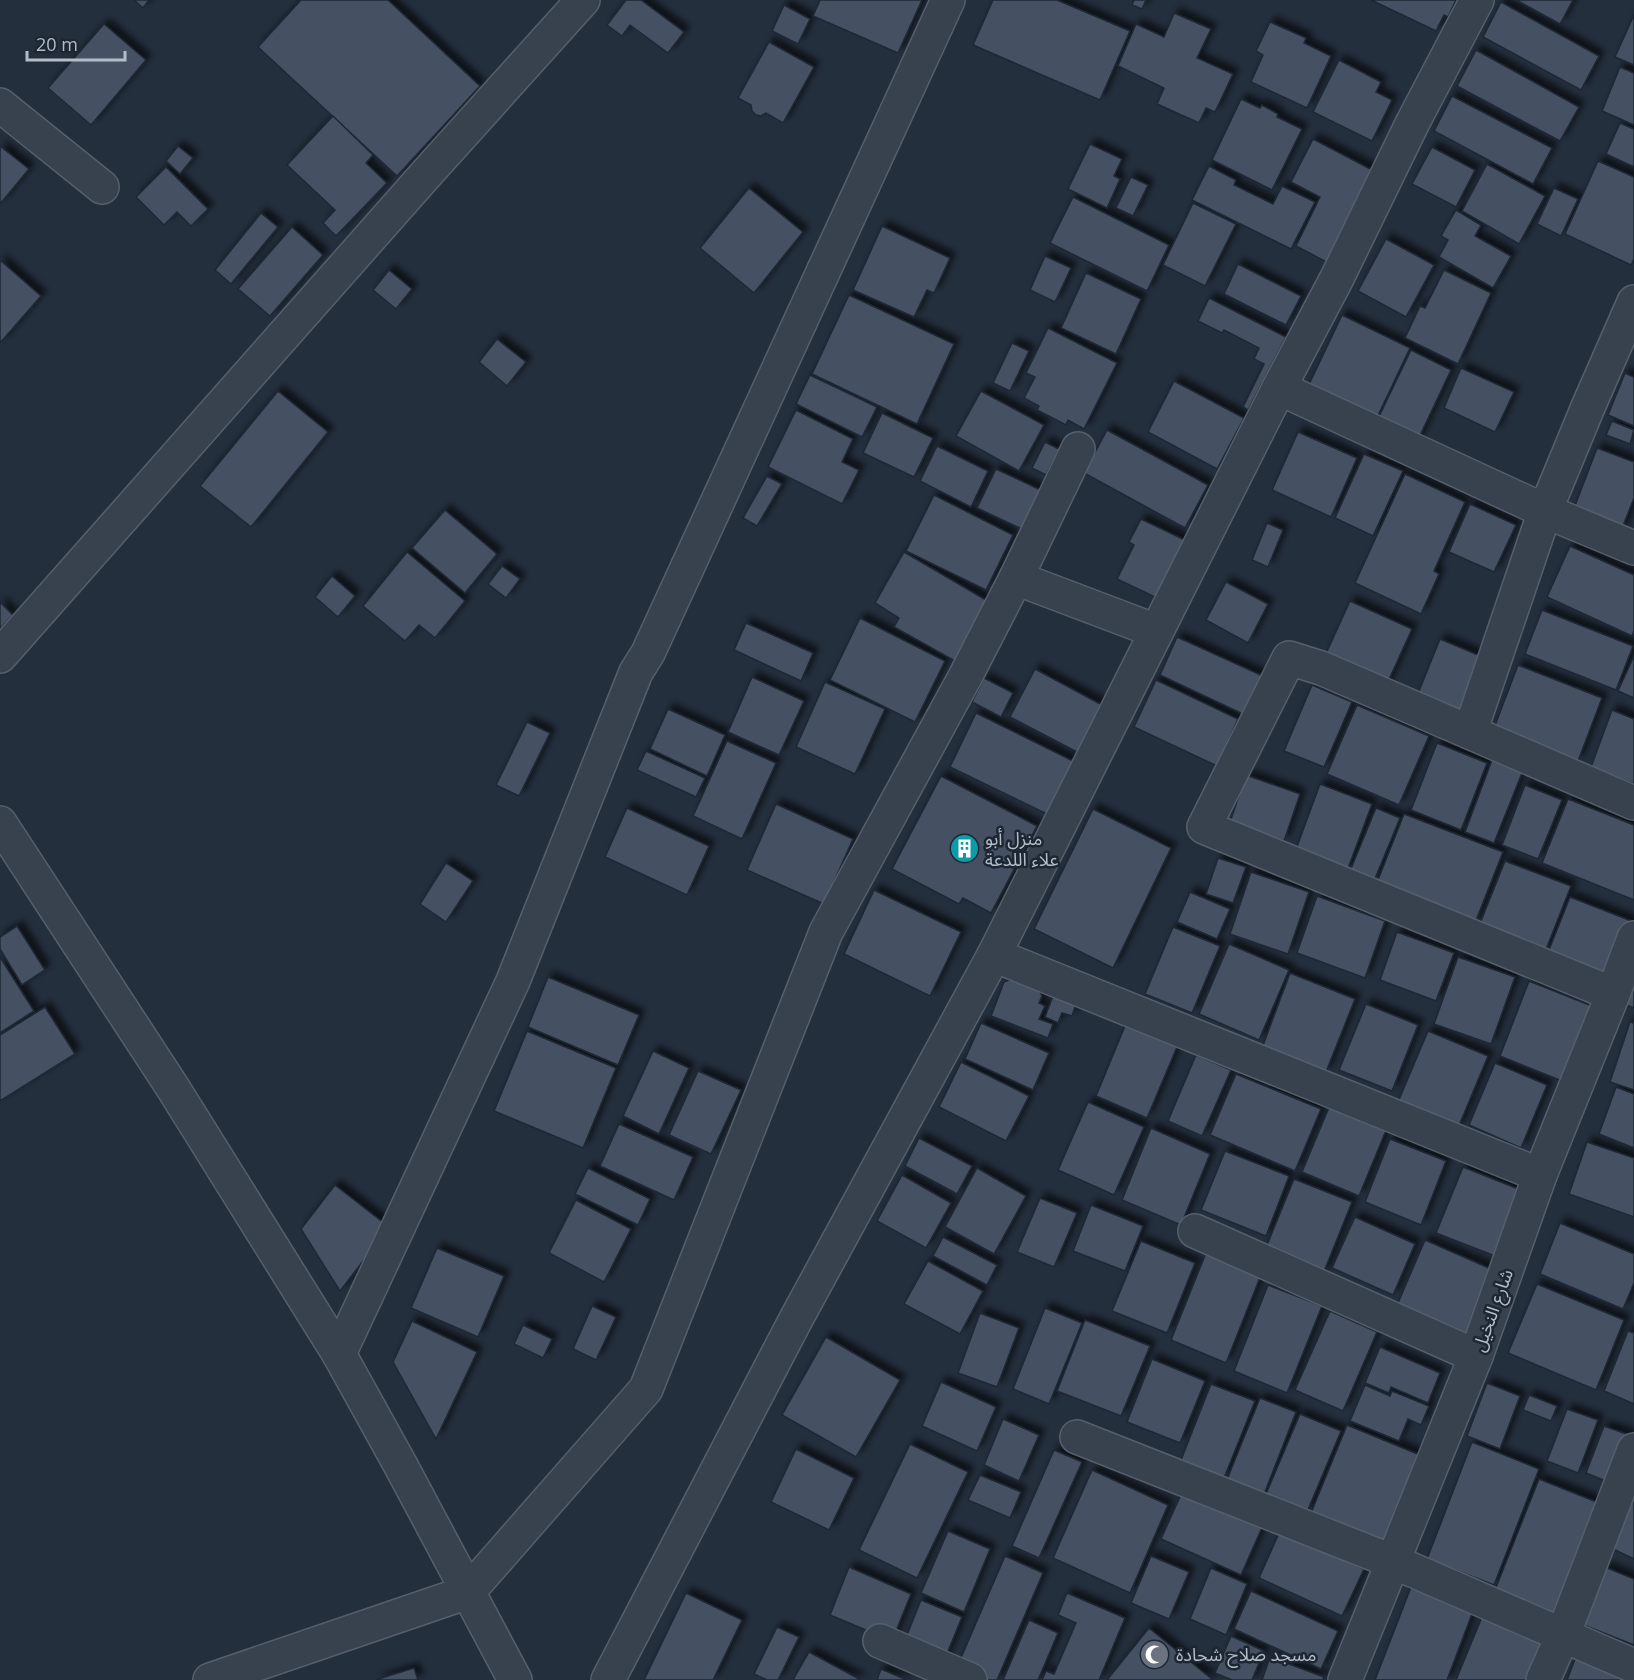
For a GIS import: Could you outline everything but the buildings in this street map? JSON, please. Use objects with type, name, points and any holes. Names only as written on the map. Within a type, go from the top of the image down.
[{"type":"street","points":[[0,656],[583,0]]},
{"type":"street","points":[[339,1354],[513,981],[636,672],[648,653],[948,0]]},
{"type":"street","points":[[608,1680],[795,1321],[994,955],[1279,387],[1337,278],[1413,122],[1477,0]]},
{"type":"street","points":[[0,105],[102,188]]},
{"type":"street","points":[[1470,732],[1545,511],[1634,302]]},
{"type":"street","points":[[1279,387],[1545,511],[1634,548]]},
{"type":"street","points":[[210,1680],[468,1592],[646,1389],[826,932],[965,677],[1078,449]]},
{"type":"street","points":[[1016,578],[1156,631]]},
{"type":"street","points":[[1613,994],[1204,827],[1290,658],[1321,668],[1634,803]]},
{"type":"street","points":[[0,823],[173,1088],[339,1354],[515,1680]]},
{"type":"street","name":"شارع النخيل","points":[[1346,1680],[1476,1356],[1540,1175],[1634,938]]},
{"type":"street","points":[[994,955],[1540,1175]]},
{"type":"street","points":[[1195,1231],[1476,1356]]},
{"type":"street","points":[[1077,1437],[1394,1562],[1634,1666]]},
{"type":"street","points":[[1544,1680],[1634,1450]]},
{"type":"street","points":[[880,1641],[970,1680]]},
{"type":"place","name":"منزل أبو علاء اللدعة","points":[[964,848]]},
{"type":"place","name":"مسجد صلاح شحادة","points":[[1155,1654]]}]
